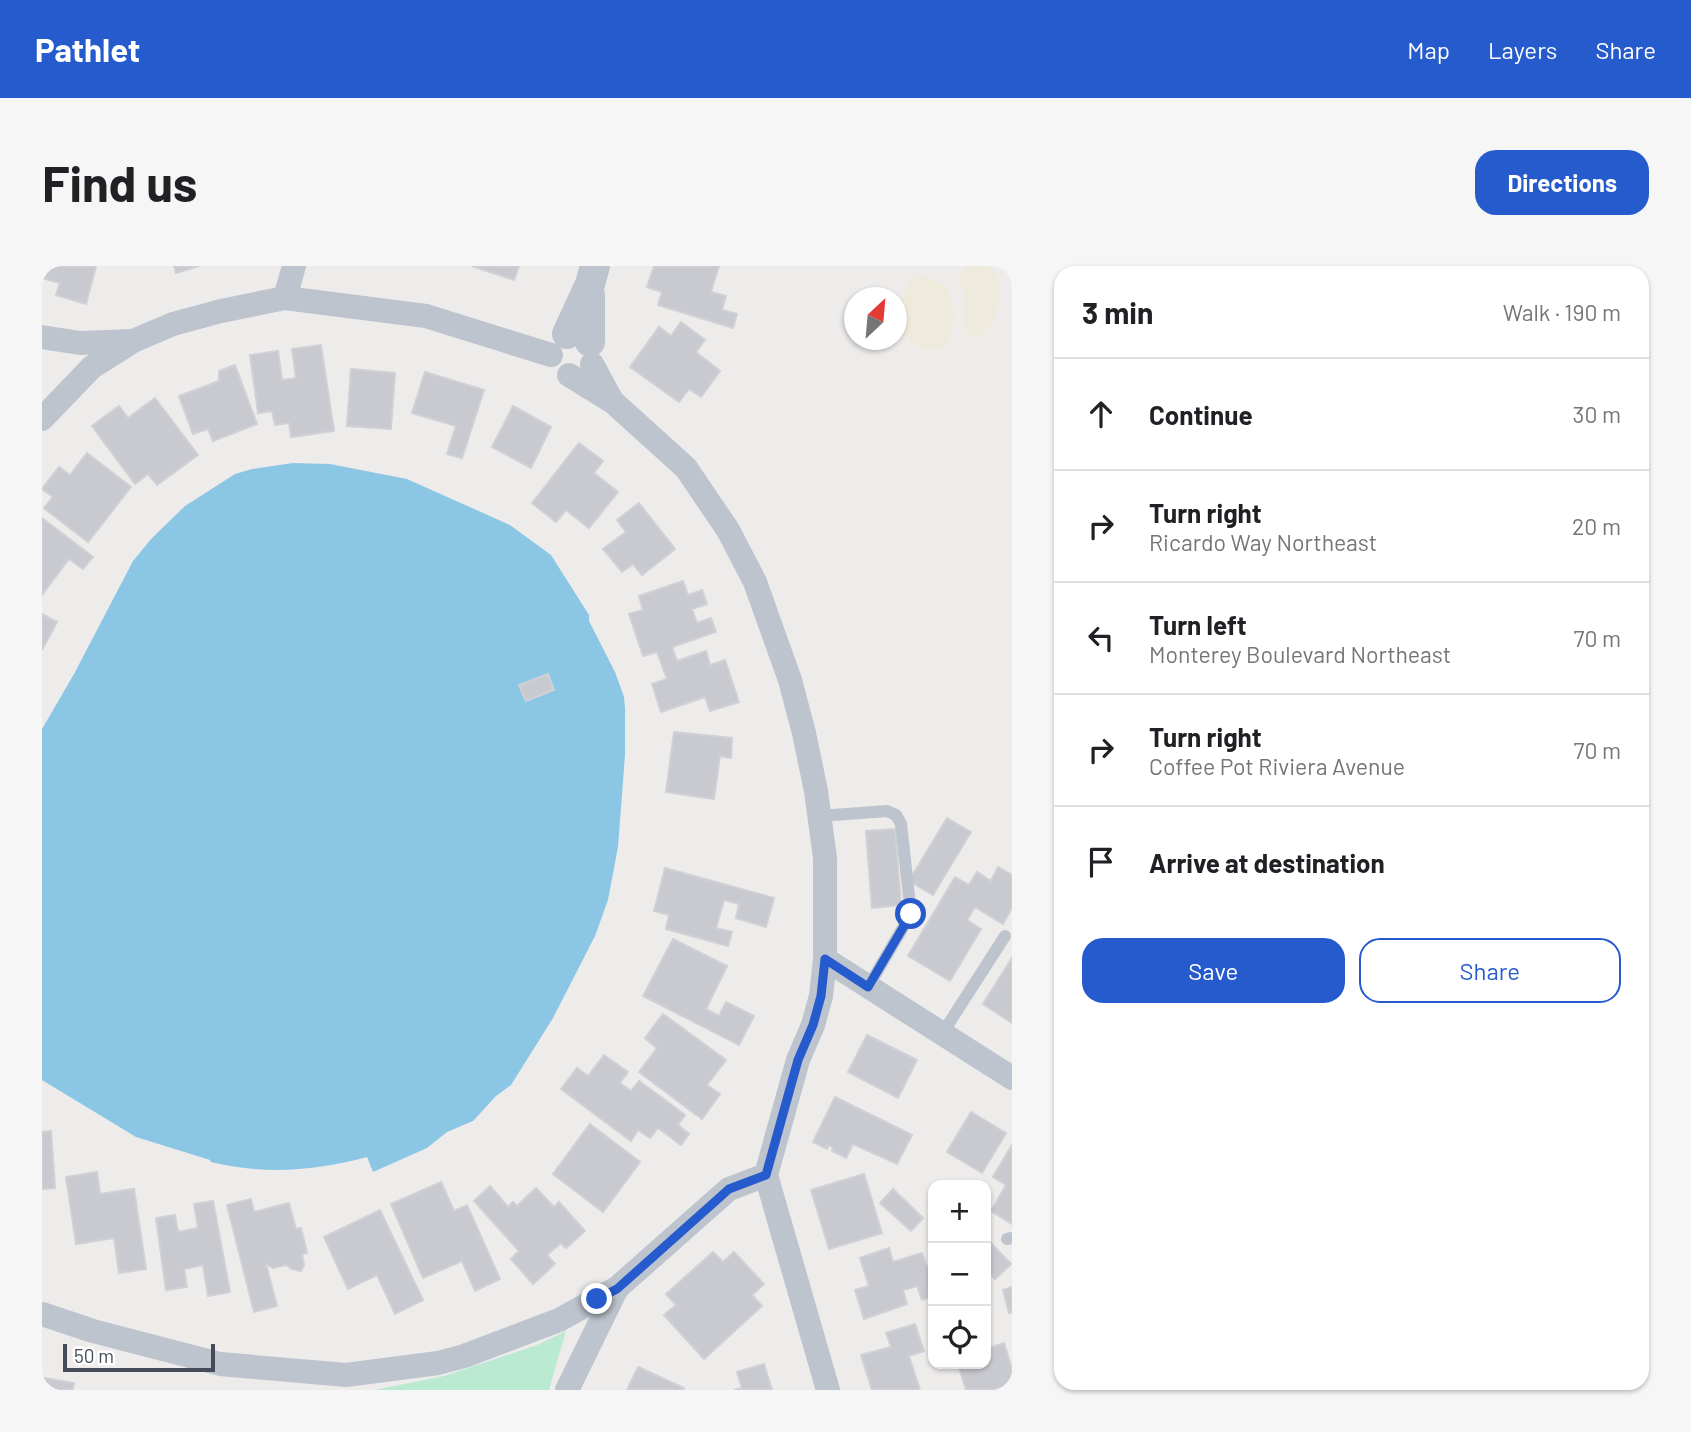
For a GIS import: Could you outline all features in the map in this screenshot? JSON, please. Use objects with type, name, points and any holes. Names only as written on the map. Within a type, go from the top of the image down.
[{"type":"street","points":[[285,298],[293,266]]},
{"type":"street","points":[[593,275],[575,348],[556,368],[613,401]]},
{"type":"street","points":[[42,419],[92,367],[133,341],[173,324],[285,298],[426,316],[575,348],[613,401],[685,468],[728,530],[755,582],[790,680],[811,768],[819,816],[825,858],[825,959],[818,1006],[798,1060],[766,1175],[828,1390]]},
{"type":"street","points":[[42,337],[79,343],[133,341]]},
{"type":"street","points":[[825,959],[1012,1078]]},
{"type":"street","points":[[42,1314],[93,1331],[220,1364],[346,1375],[438,1363],[464,1356],[559,1320],[617,1289],[729,1189],[766,1175]]},
{"type":"street","points":[[567,1390],[617,1289]]},
{"type":"street","points":[[279,1371],[331,1390]]},
{"type":"lane","points":[[819,816],[887,811],[896,816],[901,824],[911,914],[868,987]]},
{"type":"lane","points":[[942,1034],[1005,936]]},
{"type":"green space","points":[[566,1331],[549,1390],[374,1390],[444,1376],[537,1345]]},
{"type":"sand","points":[[966,266],[989,267],[998,277],[996,312],[991,325],[980,338],[973,339],[965,332],[965,295],[958,279]]},
{"type":"sand","points":[[919,275],[932,278],[948,292],[954,313],[951,336],[946,347],[928,349],[915,345],[907,336],[909,283]]},
{"type":"water","points":[[293,463],[330,464],[407,479],[510,525],[551,555],[589,615],[589,621],[615,672],[624,697],[625,755],[618,847],[608,900],[595,936],[553,1018],[511,1085],[496,1096],[473,1121],[447,1132],[427,1148],[373,1172],[367,1157],[328,1166],[289,1170],[250,1169],[211,1162],[136,1137],[42,1080],[42,729],[133,561],[152,538],[185,506],[235,474]]},
{"type":"building","points":[[42,266],[96,266],[86,304],[56,295],[60,283],[42,278]]},
{"type":"building","points":[[174,266],[199,266],[176,273]]},
{"type":"building","points":[[472,266],[519,266],[514,280]]},
{"type":"building","points":[[654,266],[719,266],[711,292],[726,296],[722,310],[737,314],[733,328],[658,305],[662,292],[647,287]]},
{"type":"building","points":[[681,322],[705,340],[696,352],[720,371],[701,397],[689,389],[679,402],[630,367],[659,327],[671,336]]},
{"type":"building","points":[[321,345],[334,431],[291,437],[289,423],[275,425],[272,411],[258,413],[250,355],[278,351],[282,380],[296,378],[292,349]]},
{"type":"building","points":[[235,365],[257,424],[213,441],[208,429],[193,434],[179,396],[219,381],[219,371]]},
{"type":"building","points":[[351,369],[395,373],[391,429],[347,426]]},
{"type":"building","points":[[425,372],[484,390],[462,458],[447,454],[456,426],[412,413]]},
{"type":"building","points":[[155,398],[198,455],[157,485],[148,474],[135,484],[92,426],[119,406],[128,418]]},
{"type":"building","points":[[513,406],[551,427],[531,468],[492,447]]},
{"type":"building","points":[[579,443],[603,461],[594,473],[618,492],[589,528],[566,510],[556,522],[532,503]]},
{"type":"building","points":[[87,453],[131,487],[88,542],[44,508],[53,497],[42,489],[59,467],[70,475]]},
{"type":"building","points":[[639,503],[675,549],[642,575],[633,564],[622,572],[603,549],[626,532],[617,520]]},
{"type":"building","points":[[42,518],[93,557],[83,569],[69,559],[42,595]]},
{"type":"building","points":[[683,581],[688,595],[702,590],[707,604],[692,609],[697,623],[711,618],[716,632],[672,647],[677,661],[706,651],[710,665],[725,660],[739,702],[710,711],[705,697],[661,712],[652,684],[667,679],[657,652],[643,656],[629,614],[643,610],[639,596]]},
{"type":"building","points":[[42,614],[57,622],[42,650]]},
{"type":"building","points":[[548,674],[554,690],[526,701],[519,685]]},
{"type":"building","points":[[674,732],[732,738],[731,758],[720,756],[714,799],[666,792]]},
{"type":"building","points":[[947,818],[971,832],[933,895],[909,881]]},
{"type":"building","points":[[895,829],[901,905],[872,908],[866,831]]},
{"type":"building","points":[[998,867],[1012,875],[1012,908],[1003,924],[975,907],[967,920],[981,929],[950,981],[908,956],[955,877],[969,885],[977,872],[991,881]]},
{"type":"building","points":[[665,868],[774,898],[766,927],[736,918],[739,904],[724,900],[716,928],[732,932],[728,946],[666,929],[669,915],[654,911]]},
{"type":"building","points":[[673,939],[727,966],[706,1009],[719,1016],[726,1002],[754,1016],[739,1045],[643,996]]},
{"type":"building","points":[[1012,958],[1012,1023],[983,1004]]},
{"type":"building","points":[[663,1014],[726,1060],[707,1085],[720,1094],[702,1119],[639,1072],[657,1048],[645,1038]]},
{"type":"building","points":[[867,1035],[917,1060],[898,1098],[848,1072]]},
{"type":"building","points":[[604,1055],[628,1072],[620,1083],[631,1091],[639,1081],[685,1115],[678,1125],[689,1134],[681,1145],[658,1128],[650,1138],[638,1130],[631,1141],[561,1089],[577,1068],[588,1076]]},
{"type":"building","points":[[835,1097],[912,1135],[897,1164],[853,1144],[846,1158],[832,1151],[833,1148],[829,1145],[827,1149],[813,1142]]},
{"type":"building","points":[[971,1112],[1006,1133],[982,1173],[947,1152]]},
{"type":"building","points":[[590,1124],[640,1162],[603,1212],[553,1174]]},
{"type":"building","points":[[51,1131],[55,1188],[42,1189],[42,1132]]},
{"type":"building","points":[[1012,1145],[1012,1224],[991,1211],[1006,1185],[993,1177]]},
{"type":"building","points":[[97,1172],[100,1194],[134,1189],[146,1269],[119,1273],[114,1238],[76,1244],[66,1177]]},
{"type":"building","points":[[864,1174],[882,1233],[829,1249],[811,1190]]},
{"type":"building","points":[[441,1182],[454,1211],[467,1205],[500,1279],[475,1291],[462,1261],[423,1278],[391,1204]]},
{"type":"building","points":[[490,1186],[508,1207],[513,1202],[517,1206],[536,1188],[554,1207],[559,1202],[585,1231],[566,1248],[561,1243],[547,1255],[555,1264],[533,1284],[511,1259],[519,1251],[474,1201]]},
{"type":"building","points":[[893,1189],[923,1218],[911,1231],[880,1203]]},
{"type":"building","points":[[251,1199],[254,1212],[289,1203],[296,1229],[301,1228],[307,1253],[302,1254],[304,1265],[301,1271],[286,1265],[273,1268],[266,1264],[277,1306],[254,1312],[227,1205]]},
{"type":"building","points":[[213,1201],[230,1292],[208,1296],[203,1265],[184,1269],[187,1287],[166,1290],[156,1218],[175,1215],[178,1232],[198,1228],[194,1204]]},
{"type":"building","points":[[380,1210],[423,1300],[395,1314],[377,1275],[348,1289],[324,1237]]},
{"type":"building","points":[[991,1243],[1011,1264],[995,1279],[991,1275]]},
{"type":"building","points":[[889,1248],[893,1262],[922,1253],[928,1267],[928,1298],[922,1300],[917,1286],[903,1290],[907,1304],[864,1319],[855,1290],[869,1286],[860,1258]]},
{"type":"building","points":[[713,1252],[723,1262],[734,1252],[764,1284],[752,1295],[762,1306],[704,1359],[664,1315],[676,1305],[666,1294]]},
{"type":"building","points":[[1012,1287],[1012,1312],[1009,1313],[1003,1290]]},
{"type":"building","points":[[915,1324],[924,1351],[909,1356],[920,1390],[872,1390],[861,1355],[891,1347],[886,1333]]},
{"type":"building","points":[[1004,1343],[1012,1369],[1012,1384],[992,1390],[966,1390],[960,1369],[991,1369],[991,1347]]},
{"type":"building","points":[[764,1364],[772,1390],[734,1390],[742,1388],[737,1372]]},
{"type":"building","points":[[638,1367],[684,1388],[627,1390]]},
{"type":"building","points":[[45,1378],[74,1383],[73,1390],[43,1390]]},
{"type":"route","points":[[597,1299],[617,1289],[729,1189],[766,1175],[798,1060],[813,1025],[821,996],[825,959],[868,987],[911,914]]}]
